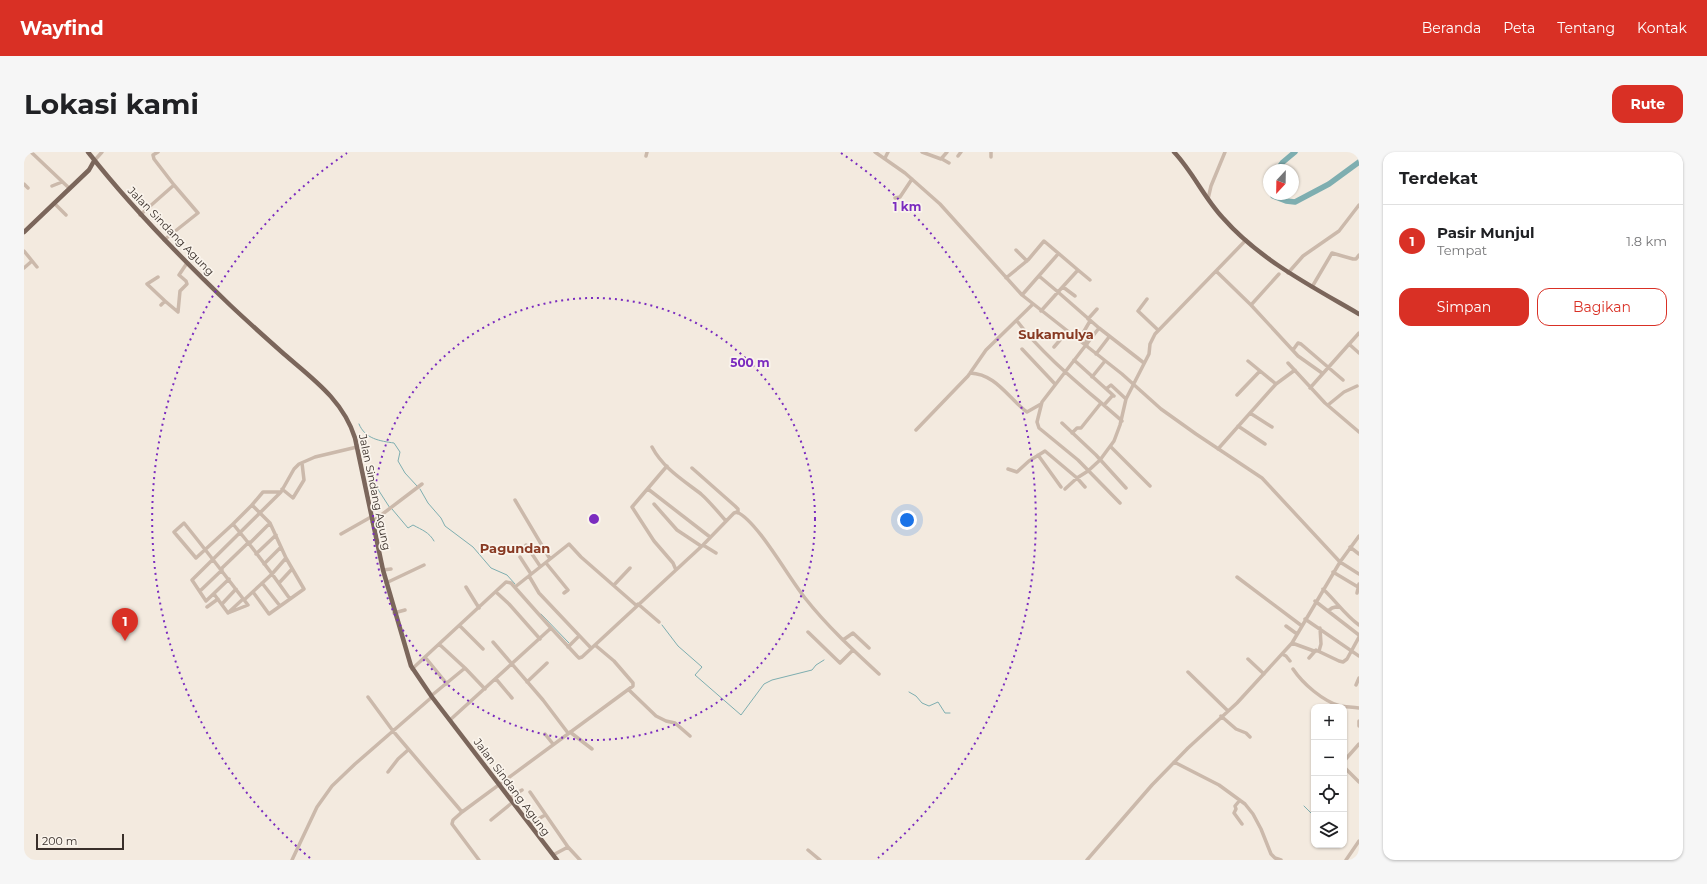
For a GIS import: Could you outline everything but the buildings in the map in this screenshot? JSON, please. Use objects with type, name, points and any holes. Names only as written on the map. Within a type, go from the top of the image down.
[{"type":"main road","name":"Jalan Sindang Agung","points":[[88,152],[139,215],[253,327],[319,383],[333,398],[349,422],[357,447],[371,519],[386,583],[412,669],[557,860]]},
{"type":"main road","points":[[1174,152],[1223,219],[1246,240],[1288,273],[1359,314]]},
{"type":"main road","points":[[26,231],[89,170],[94,161]]},
{"type":"main road","points":[[89,170],[100,168]]},
{"type":"street","points":[[24,156],[27,152]]},
{"type":"street","points":[[31,152],[69,188]]},
{"type":"street","points":[[94,161],[102,152]]},
{"type":"street","points":[[158,152],[153,156],[154,159],[174,186],[198,214],[164,240]]},
{"type":"street","points":[[875,152],[912,179],[957,221],[1022,295],[1134,384],[1161,409],[1262,478],[1340,562],[1359,574]]},
{"type":"street","points":[[885,158],[888,152]]},
{"type":"street","points":[[922,152],[942,158],[948,163]]},
{"type":"street","points":[[942,158],[947,152]]},
{"type":"street","points":[[958,156],[961,152]]},
{"type":"street","points":[[991,152],[991,157]]},
{"type":"street","points":[[1208,199],[1211,186],[1226,152]]},
{"type":"street","points":[[895,198],[899,198],[912,179]]},
{"type":"street","points":[[52,186],[62,182]]},
{"type":"street","points":[[24,184],[28,188]]},
{"type":"street","points":[[139,215],[174,186]]},
{"type":"street","points":[[54,203],[66,215]]},
{"type":"street","points":[[1288,273],[1303,256],[1339,231],[1359,206]]},
{"type":"street","points":[[1038,455],[1063,488],[1088,471],[1100,460],[1117,436],[1126,399],[1150,352],[1152,338],[1158,330],[1192,297],[1246,240]]},
{"type":"street","points":[[1006,278],[1027,261],[1044,241],[1090,280]]},
{"type":"street","points":[[1016,250],[1027,261]]},
{"type":"street","points":[[1312,287],[1332,253],[1353,259],[1356,259],[1359,255]]},
{"type":"street","points":[[25,254],[37,267]]},
{"type":"street","points":[[1022,295],[1058,254]]},
{"type":"street","points":[[24,268],[32,260]]},
{"type":"street","points":[[158,277],[147,284],[178,312],[180,291],[187,284],[186,281],[179,275],[188,263]]},
{"type":"street","points":[[1042,311],[1078,270]]},
{"type":"street","points":[[1216,271],[1251,305],[1293,350],[1322,373]]},
{"type":"street","points":[[1251,305],[1279,274]]},
{"type":"street","points":[[1039,276],[1109,337],[1144,363]]},
{"type":"street","points":[[1063,287],[1075,296]]},
{"type":"street","points":[[1147,299],[1138,311],[1158,330]]},
{"type":"street","points":[[161,306],[165,301]]},
{"type":"street","points":[[916,430],[970,373],[986,350],[1033,304]]},
{"type":"street","points":[[1086,345],[1088,338],[1083,333],[1089,320],[1097,309]]},
{"type":"street","points":[[1017,321],[1038,345],[1065,371],[1122,420]]},
{"type":"street","points":[[1100,328],[1065,371],[1042,403],[1037,422],[1038,426],[1078,460],[1120,503]]},
{"type":"street","points":[[1054,346],[1067,332]]},
{"type":"street","points":[[1328,367],[1359,332]]},
{"type":"street","points":[[1310,388],[1359,332]]},
{"type":"street","points":[[1096,354],[1109,337]]},
{"type":"street","points":[[1293,350],[1298,343],[1301,344],[1343,380]]},
{"type":"street","points":[[1349,344],[1359,353]]},
{"type":"street","points":[[1022,349],[1055,384]]},
{"type":"street","points":[[1072,433],[1077,428],[1081,428],[1113,395],[1074,360]]},
{"type":"street","points":[[1092,377],[1105,361]]},
{"type":"street","points":[[1248,361],[1276,384]]},
{"type":"street","points":[[1288,363],[1328,406],[1359,432]]},
{"type":"street","points":[[1218,449],[1276,384],[1295,370]]},
{"type":"street","points":[[1237,395],[1260,371]]},
{"type":"street","points":[[970,373],[981,374],[990,378],[1015,403],[1027,412],[1042,403]]},
{"type":"street","points":[[1106,389],[1111,385],[1126,399]]},
{"type":"street","points":[[1328,406],[1344,392],[1357,386]]},
{"type":"street","points":[[1250,413],[1272,427]]},
{"type":"street","points":[[1062,423],[1126,488]]},
{"type":"street","points":[[1238,426],[1265,444]]},
{"type":"street","points":[[1111,446],[1150,486]]},
{"type":"street","points":[[228,579],[206,601],[192,580],[260,513],[281,490],[294,468],[315,456],[357,447]]},
{"type":"street","points":[[652,447],[659,459],[700,494],[726,521]]},
{"type":"street","points":[[1008,469],[1017,472],[1042,451],[1046,451],[1085,487]]},
{"type":"street","points":[[228,613],[248,605],[221,569],[212,559],[205,549],[184,523],[174,532],[196,558],[205,549],[233,524],[263,492],[281,490],[293,498],[304,480],[302,463]]},
{"type":"street","points":[[667,466],[632,508],[654,541],[673,563],[676,570]]},
{"type":"street","points":[[692,468],[738,509],[738,513],[756,529],[804,597],[843,640],[879,674]]},
{"type":"street","points":[[341,534],[371,519],[422,484]]},
{"type":"street","points":[[648,489],[710,538]]},
{"type":"street","points":[[515,500],[550,559]]},
{"type":"street","points":[[654,504],[677,530],[716,553]]},
{"type":"street","points":[[252,505],[270,523],[286,558],[304,589],[269,614],[253,592]]},
{"type":"street","points":[[412,669],[506,582],[510,582],[515,587],[551,628],[570,646],[579,658],[702,546],[734,513],[738,513]]},
{"type":"street","points":[[200,591],[270,523]]},
{"type":"street","points":[[233,524],[250,542],[256,554],[290,599]]},
{"type":"street","points":[[256,554],[276,535]]},
{"type":"street","points":[[1087,860],[1174,762],[1228,711],[1292,643],[1333,572],[1359,536]]},
{"type":"street","points":[[515,587],[569,544],[581,557],[659,622]]},
{"type":"street","points":[[526,545],[540,566]]},
{"type":"street","points":[[264,564],[281,547]]},
{"type":"street","points":[[1350,548],[1359,554]]},
{"type":"street","points":[[520,557],[539,593],[591,648]]},
{"type":"street","points":[[228,613],[272,574],[286,558]]},
{"type":"street","points":[[546,562],[568,590],[564,593]]},
{"type":"street","points":[[386,583],[424,565]]},
{"type":"street","points":[[614,585],[630,568]]},
{"type":"street","points":[[279,583],[292,569]]},
{"type":"street","points":[[383,570],[390,569]]},
{"type":"street","points":[[1333,572],[1357,586],[1357,593]]},
{"type":"street","points":[[1237,577],[1302,626]]},
{"type":"street","points":[[262,583],[280,606]]},
{"type":"street","points":[[466,587],[478,608]]},
{"type":"street","points":[[222,604],[236,589]]},
{"type":"street","points":[[1323,589],[1347,615],[1359,625]]},
{"type":"street","points":[[496,592],[509,604],[540,639]]},
{"type":"street","points":[[214,594],[228,613]]},
{"type":"street","points":[[207,607],[218,599]]},
{"type":"street","points":[[1292,643],[1317,651],[1341,662],[1346,661],[1359,636],[1315,602]]},
{"type":"street","points":[[1329,612],[1332,608],[1341,607]]},
{"type":"street","points":[[394,612],[406,610]]},
{"type":"street","points":[[1305,619],[1359,656]]},
{"type":"street","points":[[460,626],[483,649]]},
{"type":"street","points":[[1286,626],[1297,634]]},
{"type":"street","points":[[1309,658],[1317,651],[1320,644],[1318,627]]},
{"type":"street","points":[[450,720],[551,628]]},
{"type":"street","points":[[808,632],[840,663],[853,650]]},
{"type":"street","points":[[843,640],[853,633],[869,648]]},
{"type":"street","points":[[570,646],[579,636]]},
{"type":"street","points":[[493,642],[569,733],[592,748]]},
{"type":"street","points":[[439,644],[485,689]]},
{"type":"street","points":[[479,860],[452,824],[453,820],[499,784],[633,686],[633,683],[614,661],[595,645]]},
{"type":"street","points":[[1282,654],[1286,656],[1290,662]]},
{"type":"street","points":[[425,657],[447,684]]},
{"type":"street","points":[[1248,659],[1264,674]]},
{"type":"street","points":[[527,682],[547,663]]},
{"type":"street","points":[[292,860],[318,804],[334,784],[465,668]]},
{"type":"street","points":[[1293,669],[1303,681],[1328,700],[1341,706],[1359,708]]},
{"type":"street","points":[[1188,672],[1228,711]]},
{"type":"street","points":[[1356,685],[1359,678]]},
{"type":"street","points":[[496,679],[512,698]]},
{"type":"street","points":[[629,690],[656,716],[666,721],[675,723],[690,736]]},
{"type":"street","points":[[368,697],[408,750],[462,812]]},
{"type":"street","points":[[1221,716],[1250,737]]},
{"type":"street","points":[[545,734],[553,744]]},
{"type":"street","points":[[1347,758],[1359,744]]},
{"type":"street","points":[[388,772],[398,759],[408,750]]},
{"type":"street","points":[[1174,762],[1219,785],[1240,800],[1253,814],[1274,859],[1281,860]]},
{"type":"street","points":[[1347,770],[1359,782]]},
{"type":"street","points":[[491,820],[522,790]]},
{"type":"street","points":[[530,792],[568,847],[580,860]]},
{"type":"street","points":[[1240,800],[1235,806],[1236,809],[1234,813],[1242,824]]},
{"type":"street","points":[[530,824],[545,815]]},
{"type":"street","points":[[1346,860],[1359,841]]},
{"type":"street","points":[[553,855],[568,847]]},
{"type":"street","points":[[808,850],[820,860]]},
{"type":"waterway","points":[[1282,164],[1295,152]]},
{"type":"waterway","points":[[1299,200],[1329,184],[1359,162]]},
{"type":"waterway","points":[[1283,200],[1295,202],[1299,200]]},
{"type":"waterway","points":[[359,424],[369,436],[378,440],[394,443],[400,452],[398,461],[405,473],[417,486]]},
{"type":"waterway","points":[[370,477],[390,508]]},
{"type":"waterway","points":[[420,489],[428,503],[441,518],[445,526],[473,547],[491,568],[507,575],[515,584]]},
{"type":"waterway","points":[[392,509],[408,528],[413,525],[428,533],[434,541]]},
{"type":"waterway","points":[[541,614],[569,643]]},
{"type":"waterway","points":[[662,625],[678,646],[702,667],[695,675],[741,715],[764,684],[772,680],[812,670],[816,665],[824,660]]},
{"type":"waterway","points":[[909,692],[916,696],[922,703],[929,706],[938,702],[945,713],[950,713]]},
{"type":"waterway","points":[[1304,806],[1311,813]]},
{"type":"place","name":"Pasir Munjul","points":[[125,641]]},
{"type":"district","name":"Sukamulya","points":[[1056,334]]},
{"type":"district","name":"Pagundan","points":[[515,548]]}]
